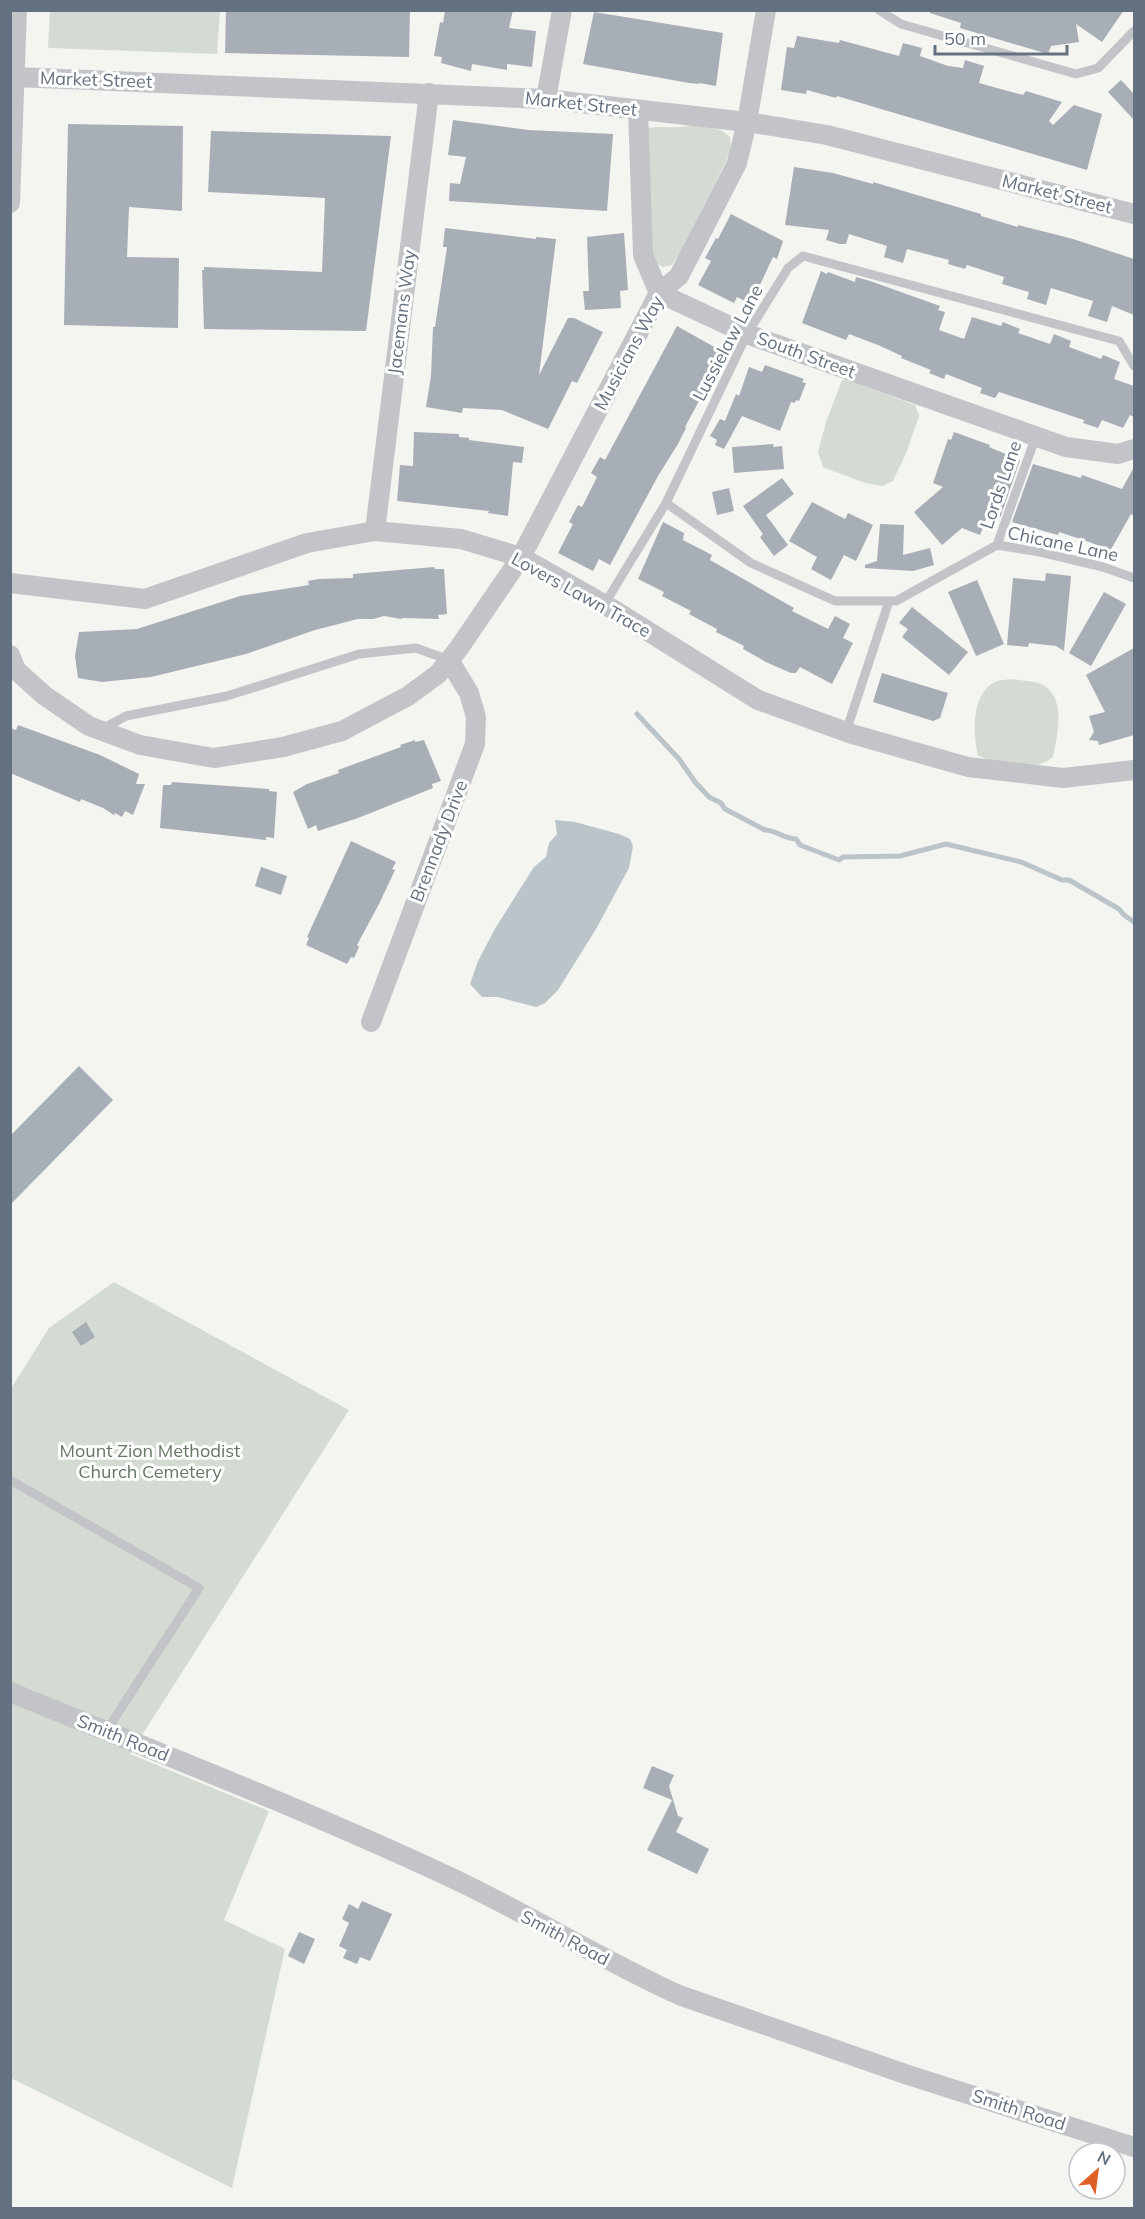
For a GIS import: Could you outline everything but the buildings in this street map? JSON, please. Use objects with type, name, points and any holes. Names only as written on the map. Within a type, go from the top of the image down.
[{"type":"street","points":[[10,203],[17,10]]},
{"type":"street","points":[[546,99],[562,10]]},
{"type":"street","name":"Musicians Way","points":[[10,655],[16,670],[45,696],[89,726],[140,745],[214,758],[283,747],[342,731],[408,696],[438,674],[521,558],[659,293],[679,276],[737,162],[747,122],[766,10]]},
{"type":"street","name":"Market Street","points":[[16,76],[546,99],[747,122],[827,135],[1134,214]]},
{"type":"street","name":"Jacemans Way","points":[[375,531],[429,93]]},
{"type":"street","points":[[638,110],[643,255],[659,293]]},
{"type":"street","name":"South Street","points":[[659,293],[747,334],[1066,447],[1118,454],[1134,449]]},
{"type":"street","name":"Lovers Lawn Trace","points":[[10,583],[145,599],[307,543],[375,531],[461,539],[521,558],[604,605],[758,700],[846,732],[968,767],[1063,778],[1134,770]]},
{"type":"street","name":"Brennady Drive","points":[[370,1022],[474,744],[476,717],[469,693],[449,660]]},
{"type":"street","name":"Smith Road","points":[[10,1692],[332,1824],[456,1880],[635,1975],[680,1995],[905,2074],[1134,2147]]},
{"type":"lane","points":[[876,11],[901,24],[1076,74],[1098,68],[1134,31]]},
{"type":"lane","name":"Lussielaw Lane","points":[[604,605],[666,503],[747,334],[788,268],[803,256],[1119,341],[1134,366]]},
{"type":"lane","name":"Lords Lane","points":[[998,545],[1036,436]]},
{"type":"lane","name":"Chicane Lane","points":[[666,503],[751,563],[835,601],[896,601],[998,545],[1093,564],[1134,578]]},
{"type":"lane","points":[[846,732],[889,601]]},
{"type":"lane","points":[[100,731],[126,716],[227,696],[359,654],[416,648],[449,660]]},
{"type":"lane","points":[[10,1480],[199,1588],[108,1732]]},
{"type":"green space","points":[[50,11],[220,11],[217,54],[48,48]]},
{"type":"green space","points":[[695,124],[721,130],[730,137],[731,151],[679,255],[672,265],[663,267],[655,263],[651,253],[648,128],[683,127]]},
{"type":"green space","points":[[842,380],[848,380],[915,405],[919,416],[907,451],[893,481],[882,486],[865,483],[823,467],[818,452],[826,422]]},
{"type":"green space","points":[[1014,679],[1043,685],[1050,691],[1058,708],[1053,757],[1042,764],[1008,764],[978,755],[975,725],[978,704],[982,695],[987,687],[995,682]]},
{"type":"green space","name":"Mount Zion Methodist Church Cemetery","points":[[114,1282],[349,1410],[130,1754],[269,1811],[224,1920],[285,1949],[232,2188],[11,2078],[10,1390],[49,1328]]},
{"type":"shaded area","points":[[555,820],[575,822],[630,839],[633,846],[629,868],[596,929],[558,990],[545,1003],[536,1007],[498,997],[482,997],[470,984],[478,961],[496,927],[534,867],[546,857],[549,843],[557,834]]},
{"type":"waterway","points":[[637,714],[679,759],[709,797],[721,803],[725,809],[765,830],[796,839],[800,845],[839,860],[843,857],[900,856],[946,844],[1021,862],[1062,880],[1069,880],[1119,909],[1134,922]]}]
